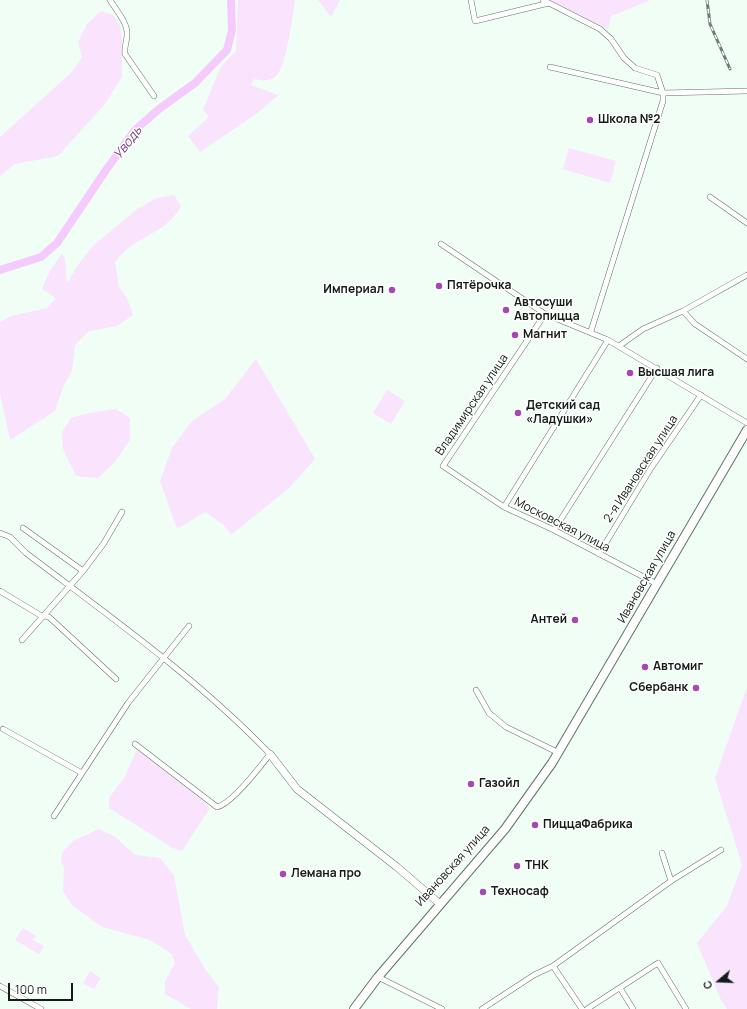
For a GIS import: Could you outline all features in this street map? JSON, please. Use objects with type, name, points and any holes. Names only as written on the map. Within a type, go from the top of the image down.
[{"type":"main road","name":"Ивановская улица","points":[[352,1009],[382,966],[520,809],[552,763],[747,430]]},
{"type":"main road","name":"Ивановская улица","points":[[352,1009],[438,903],[503,828],[568,735]]},
{"type":"street","points":[[110,0],[126,26],[127,35],[124,46],[125,54],[154,96]]},
{"type":"street","points":[[471,0],[475,21],[549,3]]},
{"type":"street","points":[[543,0],[600,28],[611,39],[624,58],[635,68],[657,75],[664,94],[591,331]]},
{"type":"street","points":[[550,67],[664,94],[747,91]]},
{"type":"street","points":[[710,197],[747,223]]},
{"type":"street","points":[[441,244],[545,314],[591,331],[608,340],[657,368],[747,424]]},
{"type":"street","points":[[619,346],[643,329],[683,311],[747,275]]},
{"type":"street","points":[[683,311],[695,324],[747,359]]},
{"type":"street","name":"Владимирская улица","points":[[504,507],[443,466],[545,314]]},
{"type":"street","name":"Московская улица","points":[[608,340],[504,507],[554,530],[657,584]]},
{"type":"street","points":[[554,530],[657,368]]},
{"type":"street","name":"2-я Ивановская улица","points":[[599,554],[651,468],[701,395]]},
{"type":"street","points":[[22,640],[83,572],[104,543],[122,512]]},
{"type":"street","points":[[23,528],[83,572]]},
{"type":"street","points":[[0,532],[10,537],[26,553],[163,659],[243,726],[270,754],[298,789],[397,867],[438,903]]},
{"type":"street","points":[[0,591],[40,615],[49,617],[116,679]]},
{"type":"street","points":[[54,816],[128,703],[188,626]]},
{"type":"street","points":[[476,690],[489,713],[506,727],[557,752]]},
{"type":"street","points":[[3,729],[82,773]]},
{"type":"street","points":[[135,744],[217,807],[223,806],[256,773],[270,754]]},
{"type":"street","points":[[482,1009],[534,975],[553,966],[671,881],[721,850]]},
{"type":"street","points":[[662,853],[671,881]]},
{"type":"street","points":[[587,1009],[658,963],[686,1009]]},
{"type":"street","points":[[553,966],[582,1009]]},
{"type":"street","points":[[378,977],[442,1009]]},
{"type":"street","points":[[0,986],[41,1009]]},
{"type":"street","points":[[620,988],[633,1009]]},
{"type":"shaded area","points":[[238,0],[295,0],[286,53],[279,72],[270,80],[254,79],[251,85],[278,95],[259,112],[200,152],[188,136],[209,117],[203,110],[221,66],[236,51]]},
{"type":"shaded area","points":[[318,0],[340,0],[331,17]]},
{"type":"shaded area","points":[[550,0],[649,1],[611,16],[608,29]]},
{"type":"shaded area","points":[[101,11],[113,15],[120,26],[122,39],[122,77],[105,104],[58,156],[15,164],[0,176],[0,137],[73,71],[82,57],[78,42],[87,24]]},
{"type":"shaded area","points":[[569,148],[616,161],[610,183],[563,169]]},
{"type":"shaded area","points":[[174,195],[181,206],[171,220],[158,230],[128,248],[115,262],[119,287],[127,298],[133,315],[117,326],[89,331],[75,345],[72,371],[63,387],[55,411],[10,440],[0,393],[0,322],[11,316],[47,308],[56,298],[42,289],[50,271],[62,253],[65,259],[67,283],[80,262],[94,245],[137,209],[157,198]]},
{"type":"shaded area","points":[[256,359],[315,459],[289,488],[231,535],[224,525],[205,512],[177,529],[160,481],[172,448],[192,421],[225,399]]},
{"type":"shaded area","points":[[387,390],[405,401],[391,424],[373,413]]},
{"type":"shaded area","points":[[116,409],[130,418],[130,440],[114,463],[98,478],[76,476],[63,449],[62,432],[71,418],[89,413]]},
{"type":"shaded area","points":[[747,687],[747,1009],[727,1009],[721,1000],[697,943],[727,906],[742,865],[715,778]]},
{"type":"shaded area","points":[[137,750],[198,796],[210,808],[182,851],[173,848],[109,808],[109,798],[124,778]]},
{"type":"shaded area","points":[[99,829],[114,836],[135,855],[160,858],[174,875],[185,935],[205,969],[219,987],[217,1009],[191,1009],[165,994],[165,982],[175,963],[172,954],[150,940],[102,927],[73,906],[63,891],[64,868],[61,861],[62,853],[73,841]]},
{"type":"shaded area","points":[[23,928],[36,936],[33,940],[44,946],[39,954],[15,940]]},
{"type":"shaded area","points":[[90,971],[101,978],[94,989],[83,983]]},
{"type":"waterway","name":"Уводь","points":[[0,270],[41,257],[57,243],[135,130],[159,109],[195,83],[227,50],[232,30],[231,0]]},
{"type":"railway","points":[[707,0],[710,24],[730,69]]},
{"type":"place","name":"Школа №2","points":[[590,120]]},
{"type":"place","name":"Пятёрочка","points":[[439,286]]},
{"type":"place","name":"Империал","points":[[392,290]]},
{"type":"place","name":"Автосуши Автопицца","points":[[506,310]]},
{"type":"place","name":"Магнит","points":[[515,335]]},
{"type":"place","name":"Высшая лига","points":[[630,373]]},
{"type":"place","name":"Детский сад «Ладушки»","points":[[518,413]]},
{"type":"place","name":"Антей","points":[[575,620]]},
{"type":"place","name":"Автомиг","points":[[645,667]]},
{"type":"place","name":"Сбербанк","points":[[696,688]]},
{"type":"place","name":"Газойл","points":[[471,784]]},
{"type":"place","name":"ПиццаФабрика","points":[[535,825]]},
{"type":"place","name":"ТНК","points":[[517,866]]},
{"type":"place","name":"Лемана про","points":[[283,874]]},
{"type":"place","name":"Техносаф","points":[[483,892]]}]
